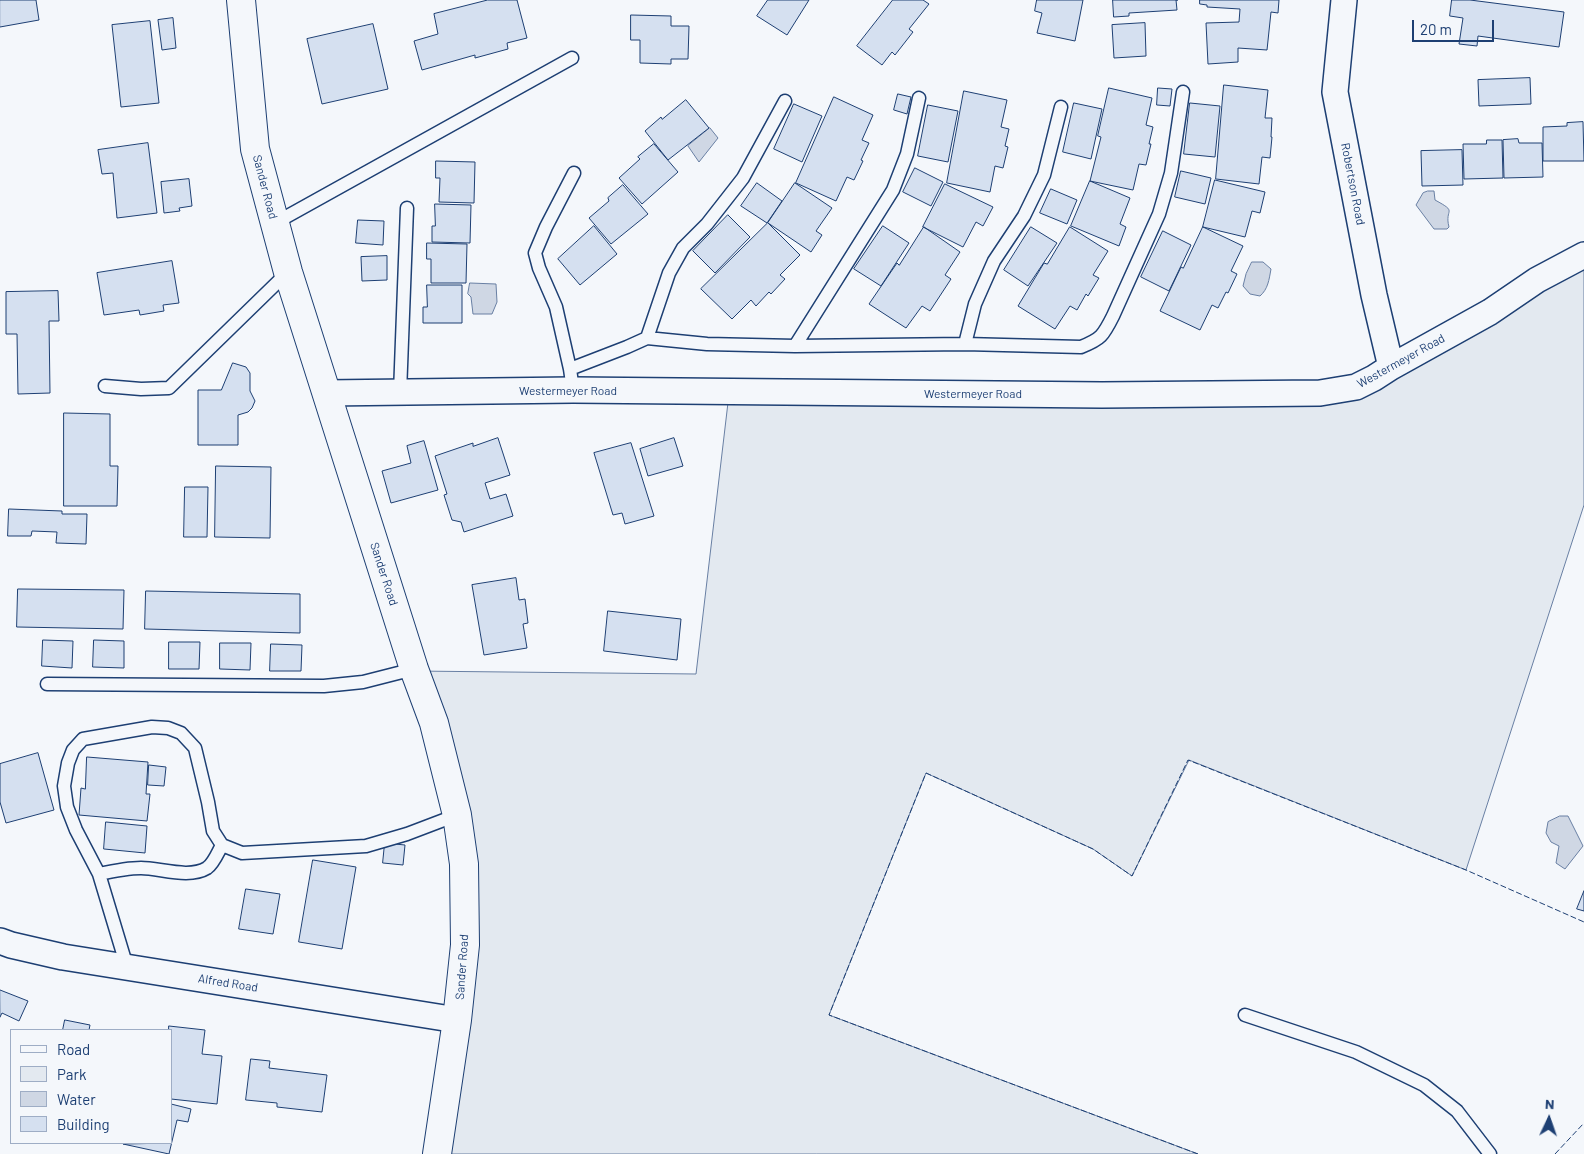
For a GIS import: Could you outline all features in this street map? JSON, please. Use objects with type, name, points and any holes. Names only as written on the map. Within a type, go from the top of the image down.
[{"type":"main road","name":"Sander Road","points":[[241,0],[255,149],[288,272],[414,669],[434,723],[457,815],[464,864],[465,946],[457,1020],[437,1154]]},
{"type":"street","name":"Robertson Road","points":[[1344,0],[1335,92],[1374,295],[1391,366]]},
{"type":"street","name":"Westermeyer Road","points":[[326,393],[400,393],[572,380],[1083,395],[1320,393],[1356,387],[1490,312],[1537,280],[1584,255]]},
{"type":"street","name":"Alfred Road","points":[[0,941],[63,957],[457,1020]]},
{"type":"lane","points":[[275,224],[572,58]]},
{"type":"lane","points":[[574,173],[546,227],[535,253],[539,268],[556,307],[572,380],[647,338],[707,344],[795,346],[965,344],[1081,347],[1097,341],[1107,329],[1159,214],[1171,173],[1183,92]]},
{"type":"lane","points":[[795,346],[893,190],[907,154],[919,98]]},
{"type":"lane","points":[[647,338],[670,273],[683,248],[707,224],[743,178],[785,101]]},
{"type":"lane","points":[[965,344],[975,304],[994,261],[1024,216],[1044,175],[1061,107]]},
{"type":"lane","points":[[400,393],[407,208]]},
{"type":"lane","points":[[105,386],[141,389],[169,388],[288,272]]},
{"type":"lane","points":[[48,684],[324,686],[363,682],[414,669]]},
{"type":"lane","points":[[127,967],[98,874],[67,807],[64,786],[68,763],[72,750],[83,740],[152,727],[168,728],[180,733],[195,748],[213,831],[222,845],[242,853],[366,846],[407,834],[457,815]]},
{"type":"lane","points":[[98,874],[143,868],[176,872],[198,871],[208,867],[216,858],[222,845]]},
{"type":"lane","points":[[1244,1014],[1356,1052],[1424,1085],[1457,1111],[1490,1154]]},
{"type":"green space","points":[[1584,255],[1584,505],[1466,870],[1189,760],[1132,876],[1093,849],[926,773],[829,1015],[1198,1154],[435,1154],[462,865],[413,671],[696,674],[729,394],[1322,394]]},
{"type":"water","points":[[710,128],[718,138],[699,162],[688,146]]},
{"type":"water","points":[[1434,191],[1435,200],[1449,209],[1449,227],[1447,229],[1434,229],[1416,205],[1423,193]]},
{"type":"water","points":[[1252,262],[1263,262],[1271,269],[1269,281],[1260,296],[1250,294],[1243,286]]},
{"type":"water","points":[[470,283],[496,284],[497,302],[492,314],[473,314],[471,297],[468,294]]},
{"type":"water","points":[[1560,816],[1568,816],[1583,846],[1565,869],[1556,863],[1559,846],[1551,842],[1546,833],[1548,822]]},
{"type":"building","points":[[0,0],[36,0],[39,20],[0,27]]},
{"type":"building","points":[[488,0],[517,0],[527,38],[507,43],[508,49],[475,58],[475,55],[422,70],[414,41],[438,34],[434,14]]},
{"type":"building","points":[[768,0],[809,0],[787,35],[757,16]]},
{"type":"building","points":[[893,0],[923,0],[929,4],[909,29],[913,32],[895,55],[892,52],[882,65],[857,46]]},
{"type":"building","points":[[1037,0],[1083,0],[1075,41],[1037,33],[1042,13],[1035,11]]},
{"type":"building","points":[[1113,0],[1176,0],[1177,10],[1129,13],[1129,16],[1114,17]]},
{"type":"building","points":[[1200,0],[1279,0],[1278,13],[1271,12],[1267,50],[1238,48],[1238,62],[1208,64],[1206,23],[1239,22],[1240,9],[1207,7],[1207,5],[1200,4]]},
{"type":"building","points":[[1452,0],[1470,0],[1564,12],[1559,47],[1478,36],[1477,46],[1459,44],[1463,18],[1450,16]]},
{"type":"building","points":[[631,15],[671,16],[671,26],[689,26],[688,59],[671,59],[671,64],[640,63],[640,40],[631,40]]},
{"type":"building","points":[[173,18],[176,48],[162,50],[158,20]]},
{"type":"building","points":[[150,21],[159,103],[121,107],[112,25]]},
{"type":"building","points":[[1145,23],[1146,56],[1114,58],[1112,25]]},
{"type":"building","points":[[373,24],[388,89],[322,104],[307,39]]},
{"type":"building","points":[[1530,78],[1531,104],[1479,106],[1478,80]]},
{"type":"building","points":[[1224,85],[1268,90],[1265,118],[1272,118],[1270,158],[1262,157],[1259,184],[1216,179]]},
{"type":"building","points":[[1109,88],[1152,98],[1146,125],[1153,127],[1149,144],[1151,144],[1146,165],[1139,164],[1133,190],[1090,181],[1101,137],[1098,136]]},
{"type":"building","points":[[1158,88],[1172,89],[1170,106],[1157,105]]},
{"type":"building","points":[[964,91],[1007,100],[1001,127],[1009,129],[1005,146],[1008,147],[1003,168],[995,166],[990,192],[947,183]]},
{"type":"building","points":[[898,94],[911,97],[907,114],[894,110]]},
{"type":"building","points":[[834,97],[873,115],[862,140],[869,143],[861,160],[863,161],[854,180],[847,177],[836,201],[796,183]]},
{"type":"building","points":[[686,100],[709,128],[668,160],[645,131],[661,117],[662,119]]},
{"type":"building","points":[[1074,103],[1102,109],[1091,159],[1063,152]]},
{"type":"building","points":[[1190,103],[1220,106],[1215,157],[1184,154]]},
{"type":"building","points":[[794,104],[822,116],[802,162],[774,149]]},
{"type":"building","points":[[928,105],[958,111],[948,162],[918,156]]},
{"type":"building","points":[[1583,122],[1584,161],[1543,161],[1543,127],[1567,126],[1567,123]]},
{"type":"building","points":[[1518,139],[1519,143],[1542,143],[1543,177],[1504,178],[1503,140]]},
{"type":"building","points":[[1487,140],[1502,140],[1503,178],[1464,179],[1463,144],[1486,144]]},
{"type":"building","points":[[148,143],[157,213],[117,218],[113,173],[102,174],[98,150]]},
{"type":"building","points":[[654,144],[678,172],[642,204],[619,178],[640,159],[638,157]]},
{"type":"building","points":[[1462,150],[1463,185],[1422,186],[1421,151]]},
{"type":"building","points":[[436,161],[475,162],[474,203],[439,202],[440,178],[436,178]]},
{"type":"building","points":[[915,168],[943,182],[931,206],[903,192]]},
{"type":"building","points":[[1181,171],[1211,178],[1205,204],[1175,197]]},
{"type":"building","points":[[189,179],[192,206],[179,208],[180,211],[164,213],[161,182]]},
{"type":"building","points":[[1215,180],[1265,192],[1260,213],[1252,211],[1245,237],[1203,227]]},
{"type":"building","points":[[1090,181],[1130,198],[1120,224],[1126,227],[1119,246],[1071,226]]},
{"type":"building","points":[[757,183],[782,201],[767,223],[741,206]]},
{"type":"building","points":[[795,183],[832,208],[816,231],[822,235],[811,252],[768,223]]},
{"type":"building","points":[[945,184],[993,207],[983,226],[976,222],[963,247],[923,227]]},
{"type":"building","points":[[623,185],[648,214],[611,244],[589,218],[609,201],[608,198]]},
{"type":"building","points":[[1051,189],[1077,200],[1067,224],[1040,213]]},
{"type":"building","points":[[435,204],[471,205],[470,243],[432,242],[432,226],[435,226]]},
{"type":"building","points":[[728,215],[750,237],[715,273],[693,251]]},
{"type":"building","points":[[358,220],[384,221],[383,245],[356,243]]},
{"type":"building","points":[[768,223],[800,255],[780,275],[785,279],[771,294],[769,292],[756,306],[751,300],[732,319],[701,289]]},
{"type":"building","points":[[594,226],[617,254],[580,285],[558,259]]},
{"type":"building","points":[[883,226],[909,243],[881,286],[854,269]]},
{"type":"building","points":[[924,227],[960,252],[945,275],[951,279],[930,311],[922,306],[906,328],[869,304],[897,263],[899,265]]},
{"type":"building","points":[[1031,227],[1057,243],[1028,286],[1004,270]]},
{"type":"building","points":[[1070,227],[1108,251],[1093,275],[1099,278],[1088,296],[1086,294],[1077,310],[1070,306],[1055,329],[1018,306],[1044,263],[1047,264]]},
{"type":"building","points":[[1203,227],[1243,246],[1231,271],[1237,274],[1228,293],[1226,292],[1218,308],[1212,305],[1200,330],[1160,311]]},
{"type":"building","points":[[1163,231],[1191,245],[1169,291],[1141,277]]},
{"type":"building","points":[[427,243],[467,244],[466,283],[431,283],[431,259],[427,259]]},
{"type":"building","points":[[387,256],[387,280],[362,281],[361,257]]},
{"type":"building","points":[[172,261],[179,303],[163,305],[164,311],[140,315],[139,310],[104,315],[97,273]]},
{"type":"building","points":[[427,285],[462,285],[462,323],[423,323],[423,307],[427,307]]},
{"type":"building","points":[[58,291],[59,321],[49,321],[50,393],[18,394],[17,334],[6,334],[6,292]]},
{"type":"building","points":[[233,363],[246,367],[250,373],[250,391],[255,401],[248,412],[238,415],[238,445],[198,445],[198,390],[221,390]]},
{"type":"building","points":[[64,413],[110,414],[110,466],[118,466],[117,506],[64,506]]},
{"type":"building","points":[[498,438],[510,475],[485,483],[490,499],[506,494],[513,516],[464,532],[461,522],[452,520],[444,495],[447,494],[435,456],[473,443],[473,446]]},
{"type":"building","points":[[674,438],[683,466],[648,476],[640,449]]},
{"type":"building","points":[[424,441],[438,490],[391,503],[382,471],[411,463],[407,446]]},
{"type":"building","points":[[631,443],[654,516],[625,524],[622,513],[613,515],[594,453]]},
{"type":"building","points":[[216,466],[271,467],[270,538],[215,537]]},
{"type":"building","points":[[185,487],[208,487],[207,537],[184,537]]},
{"type":"building","points":[[9,509],[62,511],[62,514],[87,514],[86,544],[56,543],[57,532],[32,531],[31,536],[8,536]]},
{"type":"building","points":[[516,578],[519,600],[525,599],[528,623],[523,624],[527,648],[484,655],[472,585]]},
{"type":"building","points":[[18,589],[124,590],[123,629],[17,627]]},
{"type":"building","points":[[146,591],[300,594],[300,633],[145,629]]},
{"type":"building","points":[[608,611],[681,619],[677,660],[604,651]]},
{"type":"building","points":[[43,640],[73,641],[72,668],[42,666]]},
{"type":"building","points":[[94,640],[124,641],[124,668],[93,667]]},
{"type":"building","points":[[169,642],[200,642],[199,669],[169,669]]},
{"type":"building","points":[[220,643],[251,643],[250,670],[220,669]]},
{"type":"building","points":[[271,644],[302,645],[301,671],[270,671]]},
{"type":"building","points":[[38,753],[54,810],[6,823],[0,802],[0,764]]},
{"type":"building","points":[[87,757],[148,762],[146,794],[150,794],[147,821],[79,815],[81,788],[85,789]]},
{"type":"building","points":[[149,765],[166,767],[164,786],[148,785]]},
{"type":"building","points":[[106,822],[147,826],[145,853],[104,849]]},
{"type":"building","points":[[385,843],[405,845],[403,865],[383,863]]},
{"type":"building","points":[[313,860],[356,867],[342,949],[299,942]]},
{"type":"building","points":[[246,889],[280,894],[273,934],[239,929]]},
{"type":"building","points":[[1584,891],[1584,911],[1577,909]]},
{"type":"building","points":[[0,990],[28,1001],[19,1021],[2,1013],[0,1017]]},
{"type":"building","points":[[65,1020],[90,1025],[89,1029],[63,1029]]},
{"type":"building","points":[[169,1026],[205,1030],[202,1054],[222,1056],[217,1104],[172,1099],[172,1029],[169,1029]]},
{"type":"building","points":[[251,1059],[270,1061],[269,1068],[327,1075],[322,1112],[277,1107],[277,1103],[246,1100]]},
{"type":"building","points":[[172,1104],[191,1109],[188,1122],[177,1120],[172,1141]]},
{"type":"building","points":[[123,1144],[171,1144],[169,1154]]},
{"type":"fence","points":[[1198,1154],[829,1015],[926,773],[1093,849],[1132,876],[1188,760],[1466,870],[1584,922]]},
{"type":"fence","points":[[1555,1154],[1584,1123]]}]
